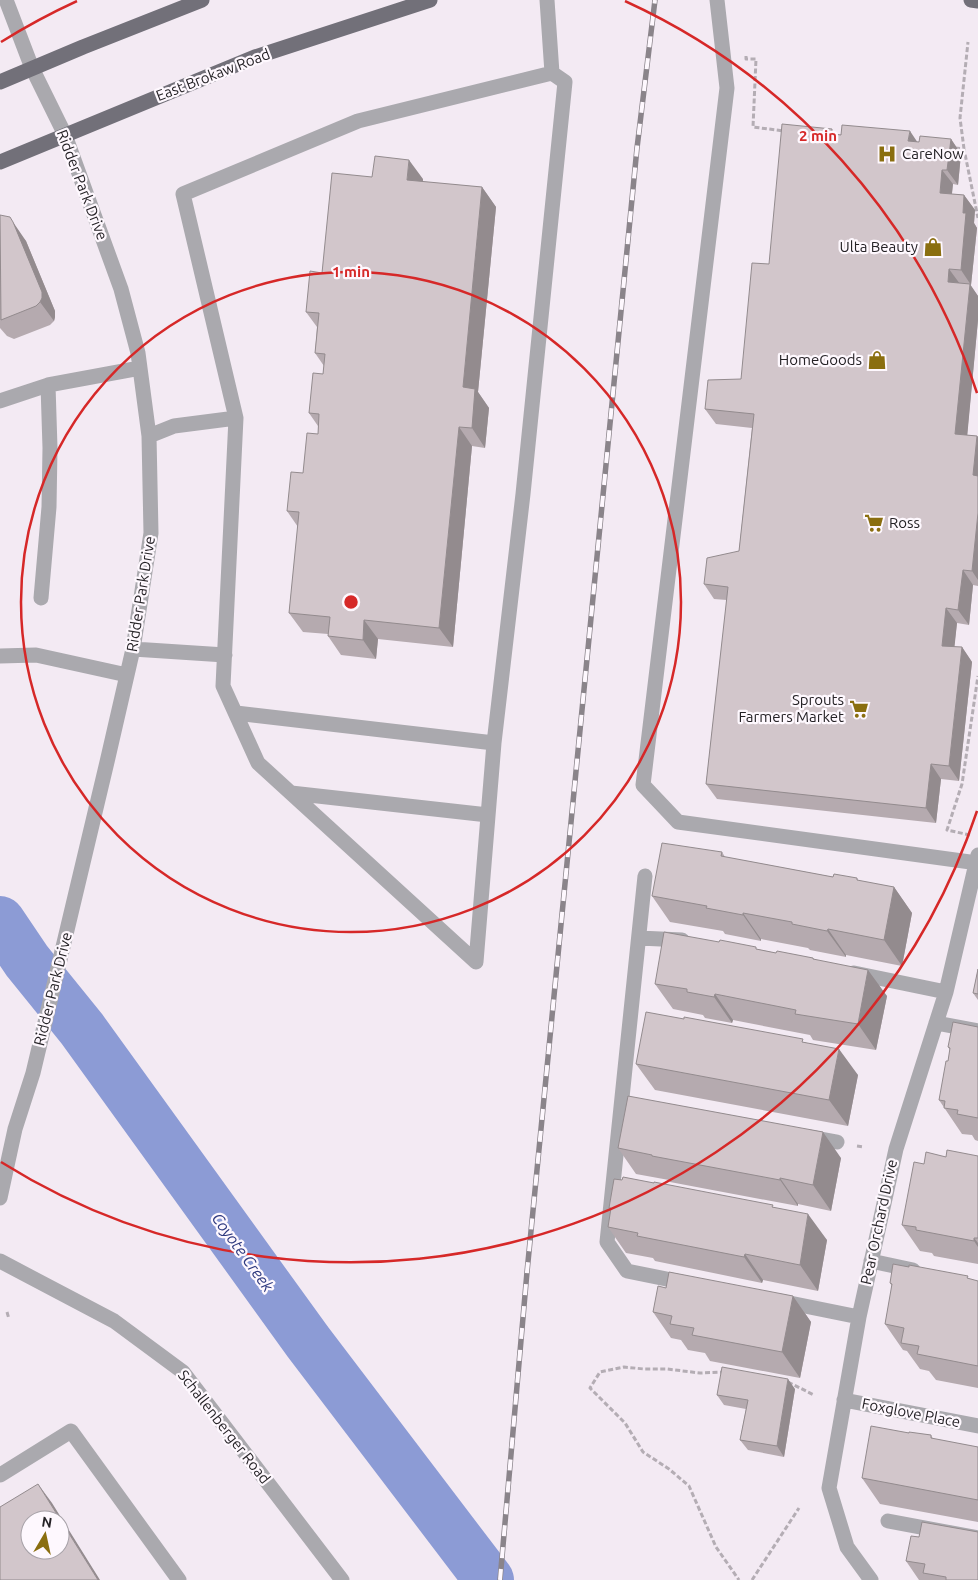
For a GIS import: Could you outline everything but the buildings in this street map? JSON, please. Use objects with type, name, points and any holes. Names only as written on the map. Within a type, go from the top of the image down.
[{"type":"main road","points":[[0,82],[202,0]]},
{"type":"main road","name":"East Brokaw Road","points":[[0,162],[255,57],[430,0]]},
{"type":"main road","points":[[970,0],[978,2]]},
{"type":"street","name":"Ridder Park Drive","points":[[0,1198],[15,1129],[32,1073],[107,762],[132,649],[151,533],[149,436],[138,353],[121,289],[65,135],[32,68],[6,0]]},
{"type":"street","points":[[547,0],[552,73]]},
{"type":"street","points":[[718,0],[727,88],[643,785],[678,822],[978,860]]},
{"type":"street","points":[[552,73],[565,82],[523,494],[494,743],[476,962],[258,763],[224,686],[236,418],[183,194],[358,121],[552,73]]},
{"type":"street","points":[[0,401],[48,385],[140,368]]},
{"type":"street","points":[[41,598],[49,507],[48,385]]},
{"type":"street","points":[[149,436],[174,426],[236,418]]},
{"type":"street","points":[[132,649],[225,655]]},
{"type":"street","points":[[0,656],[36,655],[126,675]]},
{"type":"street","points":[[236,713],[494,743]]},
{"type":"street","points":[[290,793],[488,815]]},
{"type":"street","name":"Pear Orchard Drive","points":[[871,1580],[847,1547],[829,1488],[859,1317],[896,1149],[946,992],[978,860]]},
{"type":"street","points":[[645,876],[627,1101],[607,1242],[627,1271],[704,1286]]},
{"type":"street","points":[[639,938],[694,942]]},
{"type":"street","points":[[838,970],[946,992]]},
{"type":"street","points":[[936,1023],[978,1030]]},
{"type":"street","points":[[798,1135],[836,1142]]},
{"type":"street","name":"Schallenberger Road","points":[[0,1261],[114,1321],[183,1372],[342,1580]]},
{"type":"street","points":[[871,1261],[925,1272]]},
{"type":"street","points":[[763,1298],[859,1317]]},
{"type":"street","name":"Foxglove Place","points":[[844,1400],[978,1426]]},
{"type":"street","points":[[0,1475],[71,1431],[179,1580]]},
{"type":"street","points":[[888,1521],[978,1538]]},
{"type":"path","points":[[968,42],[960,118],[964,149],[978,218]]},
{"type":"path","points":[[745,50],[746,59],[756,59],[753,127],[791,131]]},
{"type":"path","points":[[954,148],[964,149]]},
{"type":"path","points":[[978,676],[962,784],[947,830],[978,836]]},
{"type":"path","points":[[7,1312],[10,1319]]},
{"type":"path","points":[[728,1372],[700,1373],[667,1368],[644,1369],[624,1367],[600,1372],[590,1388],[625,1423],[643,1452],[669,1469],[689,1486],[716,1547],[739,1580]]},
{"type":"path","points":[[781,1381],[814,1395]]},
{"type":"path","points":[[752,1580],[799,1508]]},
{"type":"waterway","name":"Coyote Creek","points":[[0,921],[27,961],[82,1029],[308,1342],[489,1580]]},
{"type":"railway","points":[[500,1580],[527,1272],[637,148],[655,0]]},
{"type":"place","name":"CareNow","points":[[887,154]]},
{"type":"place","name":"Ulta Beauty","points":[[933,247]]},
{"type":"place","name":"HomeGoods","points":[[877,360]]},
{"type":"place","name":"Ross","points":[[874,523]]},
{"type":"place","name":"Sprouts Farmers Market","points":[[859,709]]}]
